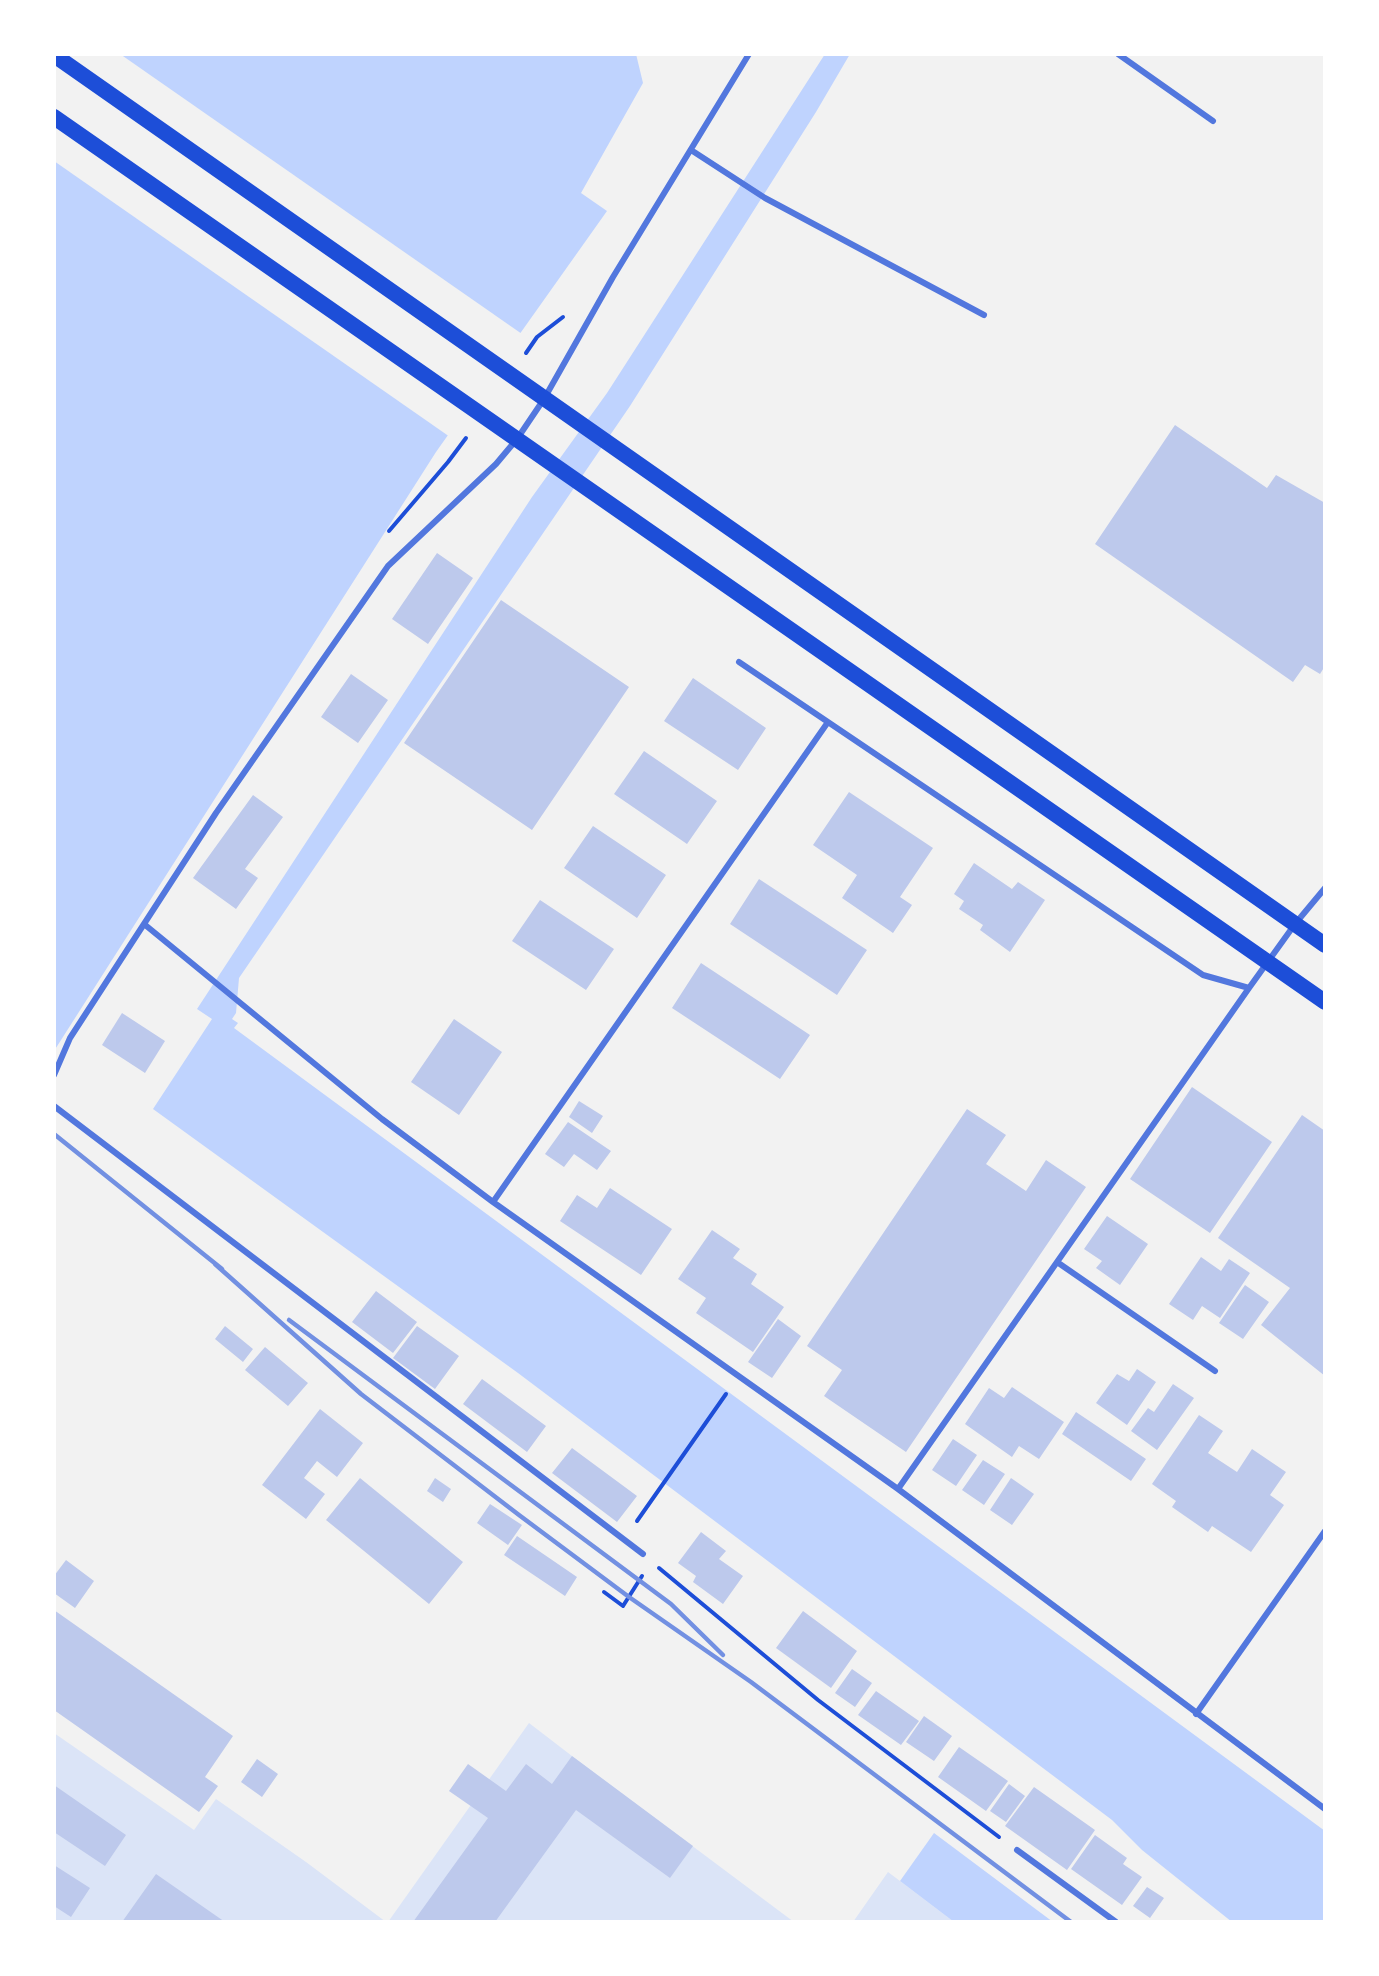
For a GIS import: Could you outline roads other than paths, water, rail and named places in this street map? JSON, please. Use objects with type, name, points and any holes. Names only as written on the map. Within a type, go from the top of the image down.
[{"type":"highway","points":[[54,55],[1325,945]]},
{"type":"highway","points":[[54,117],[1325,1002]]},
{"type":"street","points":[[54,1075],[70,1038],[216,813],[388,566],[496,464],[517,439],[544,399],[613,278],[749,54]]},
{"type":"street","points":[[1118,54],[1213,121]]},
{"type":"street","points":[[691,150],[765,198],[984,315]]},
{"type":"street","points":[[739,662],[1203,975],[1249,988]]},
{"type":"street","points":[[493,1202],[828,722]]},
{"type":"street","points":[[898,1489],[1268,961],[1325,888]]},
{"type":"street","points":[[144,924],[382,1119],[493,1202],[898,1489],[1325,1809]]},
{"type":"street","points":[[54,1106],[643,1554]]},
{"type":"street","points":[[1057,1262],[1215,1371]]},
{"type":"street","points":[[1196,1714],[1325,1531]]},
{"type":"street","points":[[1017,1850],[1116,1922]]},
{"type":"water","points":[[54,54],[636,54],[643,83],[581,193],[607,211],[436,452],[54,1051]]},
{"type":"water","points":[[825,54],[850,54],[816,112],[630,406],[239,978],[236,1013],[232,1019],[238,1023],[234,1028],[1325,1831],[1325,1922],[1232,1922],[1142,1850],[1112,1820],[518,1373],[153,1109],[212,1019],[197,1009],[532,497],[607,393]]},
{"type":"water","points":[[934,1833],[1053,1922],[954,1922],[900,1881]]},
{"type":"railway","points":[[54,1134],[222,1269]]},
{"type":"railway","points":[[215,1264],[361,1394],[629,1597],[751,1682],[1071,1922]]},
{"type":"railway","points":[[289,1320],[671,1604],[723,1655]]}]
